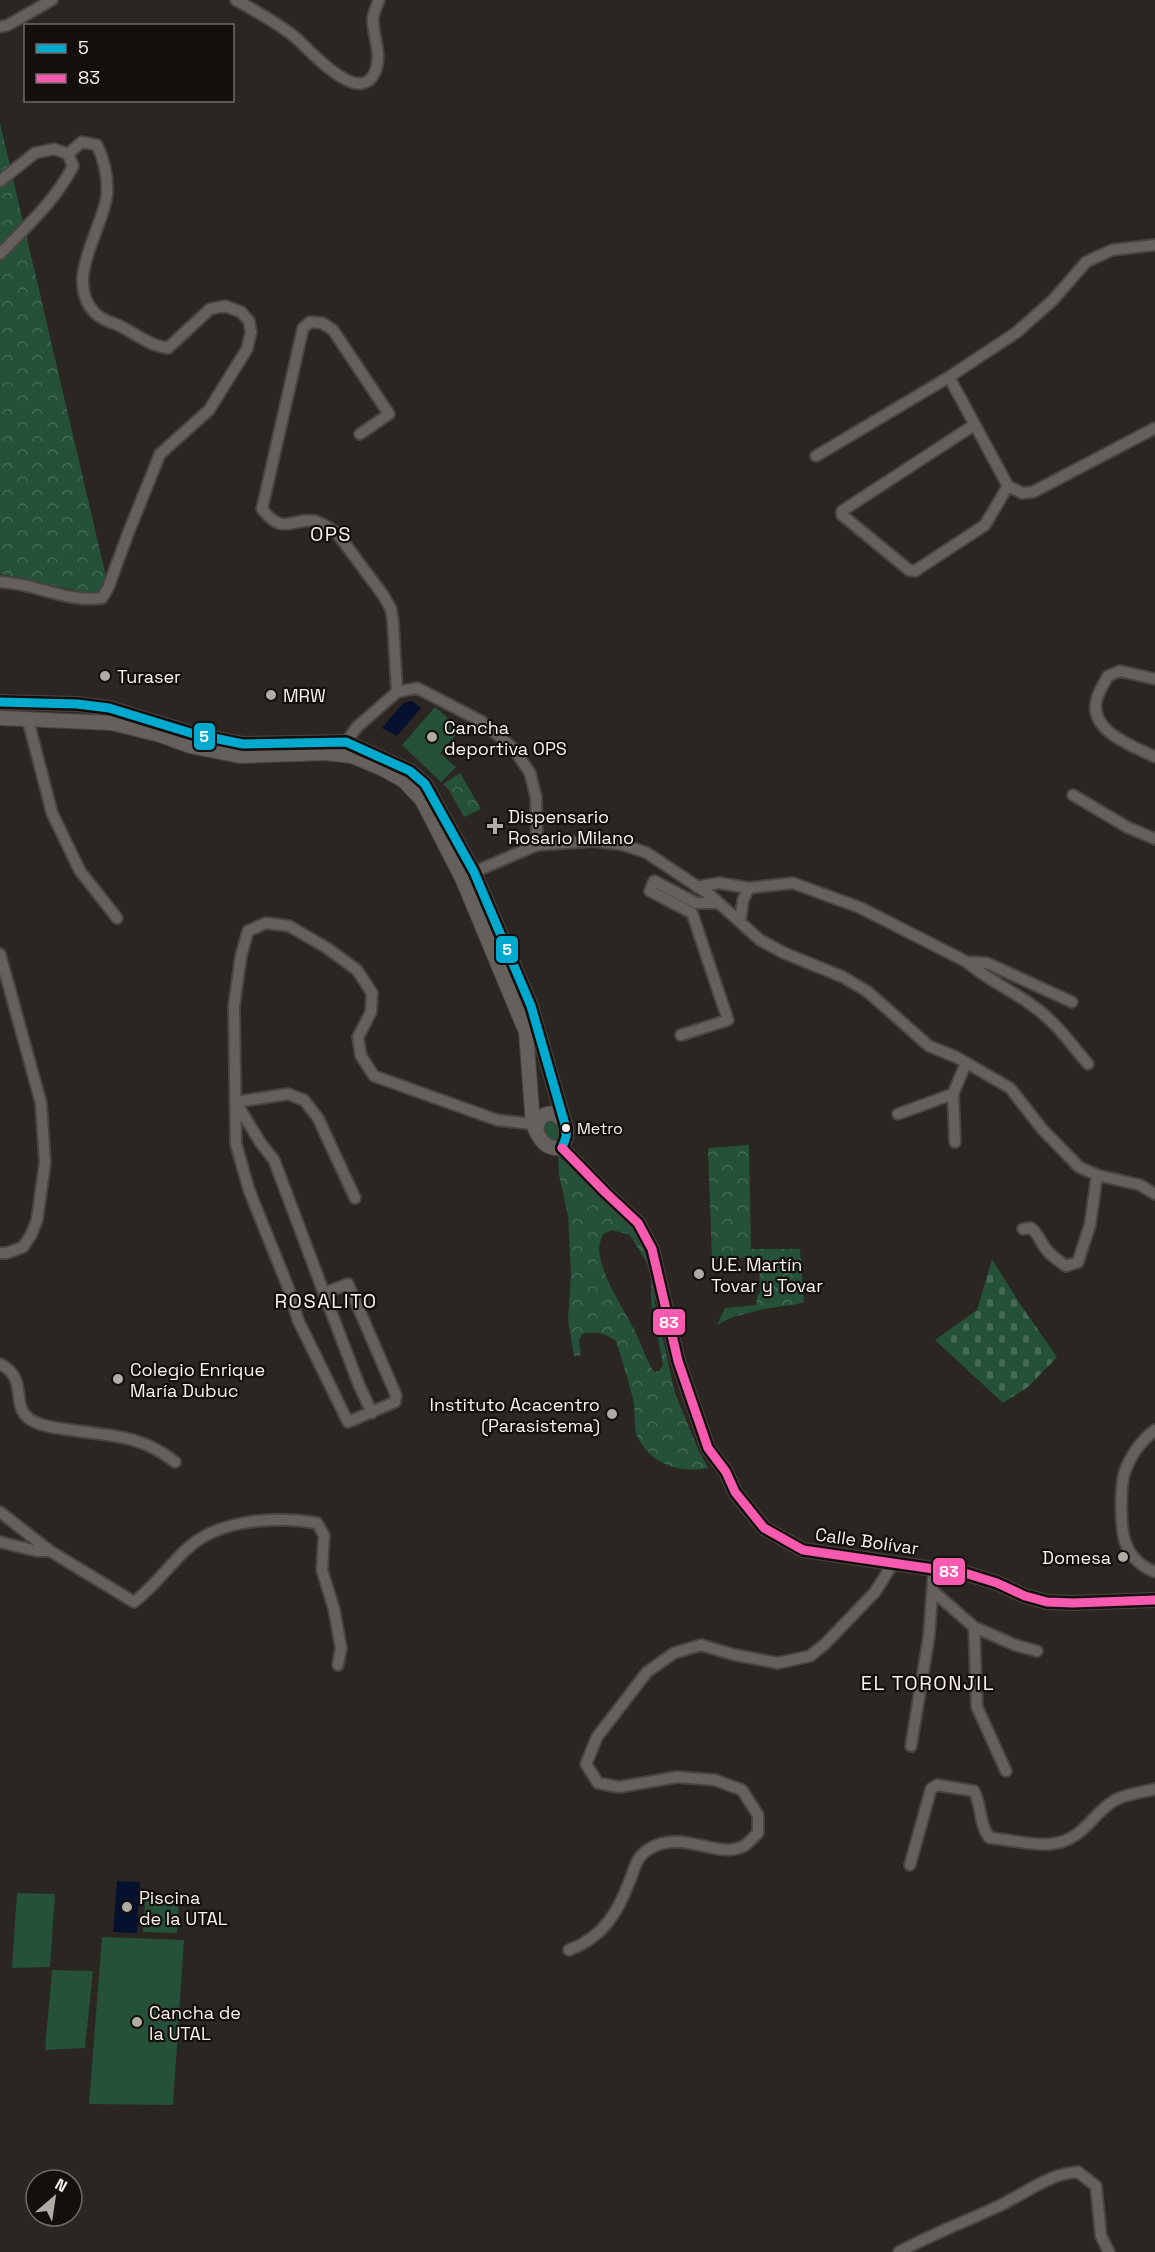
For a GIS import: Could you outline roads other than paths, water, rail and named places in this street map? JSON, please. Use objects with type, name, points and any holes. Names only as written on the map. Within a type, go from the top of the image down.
[{"type":"street","points":[[0,27],[8,25],[52,0]]},
{"type":"street","points":[[236,0],[294,37],[330,70],[344,78],[362,83],[369,81],[377,64],[378,50],[373,18],[379,0]]},
{"type":"street","points":[[0,582],[63,596],[92,600],[102,598],[108,588],[160,454],[209,410],[247,349],[251,332],[249,321],[241,312],[225,306],[210,309],[168,348],[160,347],[121,326],[102,319],[93,312],[86,298],[84,270],[107,194],[104,160],[97,145],[82,142],[68,154]]},
{"type":"street","points":[[0,181],[35,153],[54,149],[68,154],[74,166],[68,178],[0,254]]},
{"type":"street","points":[[816,456],[949,377],[1017,332],[1053,300],[1086,261],[1112,250],[1155,245]]},
{"type":"street","points":[[360,434],[389,414],[333,330],[322,323],[310,322],[303,328],[262,509],[269,518],[280,524],[319,522],[337,533],[391,609],[397,692]]},
{"type":"street","points":[[949,377],[1008,486],[1022,493],[1033,492],[1155,428]]},
{"type":"street","points":[[974,425],[842,511],[842,515],[909,570],[915,571],[985,525],[1008,486]]},
{"type":"street","points":[[1155,679],[1120,672],[1108,676],[1097,699],[1096,712],[1104,728],[1115,737],[1155,757]]},
{"type":"street","points":[[345,742],[357,727],[397,692],[417,688],[481,721],[514,749],[530,773],[536,796],[537,845]]},
{"type":"street","points":[[0,702],[77,704],[109,708],[194,734],[243,744],[345,742],[410,771],[425,784],[474,872],[531,1006],[566,1137],[562,1148],[554,1149],[546,1146],[535,1128],[526,1032],[462,878],[422,800],[402,780],[352,756],[326,753],[240,756],[190,746],[160,735],[112,723],[0,718]]},
{"type":"street","points":[[28,720],[52,813],[80,871],[117,918]]},
{"type":"street","points":[[1073,795],[1126,827],[1155,839]]},
{"type":"street","points":[[474,872],[537,845],[595,842],[624,845],[647,853],[710,895],[760,940],[843,977],[860,987],[888,1008],[908,1029],[929,1046],[966,1063],[1010,1088],[1043,1131],[1079,1167],[1097,1175],[1140,1185],[1155,1194]]},
{"type":"street","points":[[681,1035],[728,1020],[692,913],[650,891],[654,881],[696,903],[717,903]]},
{"type":"street","points":[[697,888],[719,883],[749,888],[793,883],[861,908],[967,962],[979,973],[1033,1006],[1052,1022],[1088,1064]]},
{"type":"street","points":[[740,922],[742,900],[749,888]]},
{"type":"street","points":[[324,1293],[348,1284],[396,1395],[395,1402],[348,1422],[298,1320],[288,1287],[249,1190],[236,1144],[234,1006],[248,931],[266,923],[289,926],[327,948],[357,970],[372,993],[371,1012],[358,1037],[360,1056],[374,1076],[497,1120],[535,1128]]},
{"type":"street","points":[[0,954],[41,1103],[45,1163],[37,1220],[31,1234],[22,1247],[7,1253],[0,1253]]},
{"type":"street","points":[[967,962],[987,963],[1072,1002]]},
{"type":"street","points":[[955,1142],[953,1094],[966,1063]]},
{"type":"street","points":[[235,1102],[288,1094],[304,1100],[318,1118],[355,1198]]},
{"type":"street","points":[[898,1114],[953,1094]]},
{"type":"street","points":[[235,1102],[260,1143],[274,1160],[318,1280],[372,1413]]},
{"type":"street","points":[[535,1128],[546,1114],[555,1114],[562,1120]]},
{"type":"street","name":"Calle Bolívar","points":[[562,1148],[638,1222],[652,1250],[678,1361],[708,1448],[726,1472],[735,1492],[764,1528],[803,1550],[968,1574],[1047,1602],[1155,1600]]},
{"type":"street","points":[[1023,1229],[1031,1228],[1038,1233],[1045,1248],[1056,1260],[1066,1266],[1078,1262],[1090,1225],[1097,1175]]},
{"type":"street","points":[[0,1364],[8,1368],[18,1383],[22,1411],[32,1421],[56,1428],[140,1441],[157,1448],[175,1462]]},
{"type":"street","points":[[1155,1430],[1146,1437],[1124,1472],[1121,1509],[1125,1542],[1135,1560],[1155,1572]]},
{"type":"street","points":[[0,1512],[50,1551],[134,1602],[152,1588],[191,1545],[217,1531],[244,1521],[301,1520],[317,1523],[324,1535],[322,1570],[334,1609],[341,1648],[338,1665]]},
{"type":"street","points":[[0,1542],[37,1551],[50,1551]]},
{"type":"street","points":[[569,1950],[584,1945],[610,1922],[623,1898],[640,1855],[652,1847],[676,1840],[723,1849],[743,1846],[758,1833],[758,1815],[742,1790],[715,1780],[677,1777],[619,1787],[598,1783],[586,1764],[597,1737],[647,1672],[674,1653],[701,1645],[735,1655],[778,1663],[810,1656],[825,1644],[875,1592],[890,1572],[894,1562]]},
{"type":"street","points":[[911,1746],[929,1636],[934,1568]]},
{"type":"street","points":[[933,1591],[974,1627],[1015,1645],[1037,1651]]},
{"type":"street","points":[[974,1627],[977,1707],[1006,1771]]},
{"type":"street","points":[[910,1865],[931,1789],[937,1785],[974,1791],[978,1798],[985,1832],[990,1838],[1050,1845],[1072,1838],[1090,1825],[1100,1812],[1116,1800],[1155,1789]]},
{"type":"street","points":[[899,2252],[1013,2199],[1061,2173],[1078,2172],[1096,2186],[1101,2236],[1109,2252]]},
{"type":"water","points":[[412,701],[421,708],[397,736],[382,728],[403,703]]},
{"type":"water","name":"Piscina de la UTAL","points":[[117,1881],[140,1882],[137,1933],[113,1932]]},
{"type":"place","name":"Turaser","points":[[105,676]]},
{"type":"place","name":"MRW","points":[[271,695]]},
{"type":"place","name":"Cancha deportiva OPS","points":[[432,737]]},
{"type":"place","name":"Dispensario Rosario Milano","points":[[495,826]]},
{"type":"place","name":"Metro","points":[[566,1128]]},
{"type":"place","name":"U.E. Martín Tovar y Tovar","points":[[699,1274]]},
{"type":"place","name":"Colegio Enrique María Dubuc","points":[[118,1379]]},
{"type":"place","name":"Instituto Acacentro (Parasistema)","points":[[612,1414]]},
{"type":"place","name":"Domesa","points":[[1123,1557]]},
{"type":"place","name":"Piscina de la UTAL","points":[[127,1907]]},
{"type":"place","name":"Cancha de la UTAL","points":[[137,2022]]},
{"type":"district","name":"OPS","points":[[331,534]]},
{"type":"district","name":"ROSALITO","points":[[326,1301]]},
{"type":"district","name":"EL TORONJIL","points":[[928,1683]]}]
